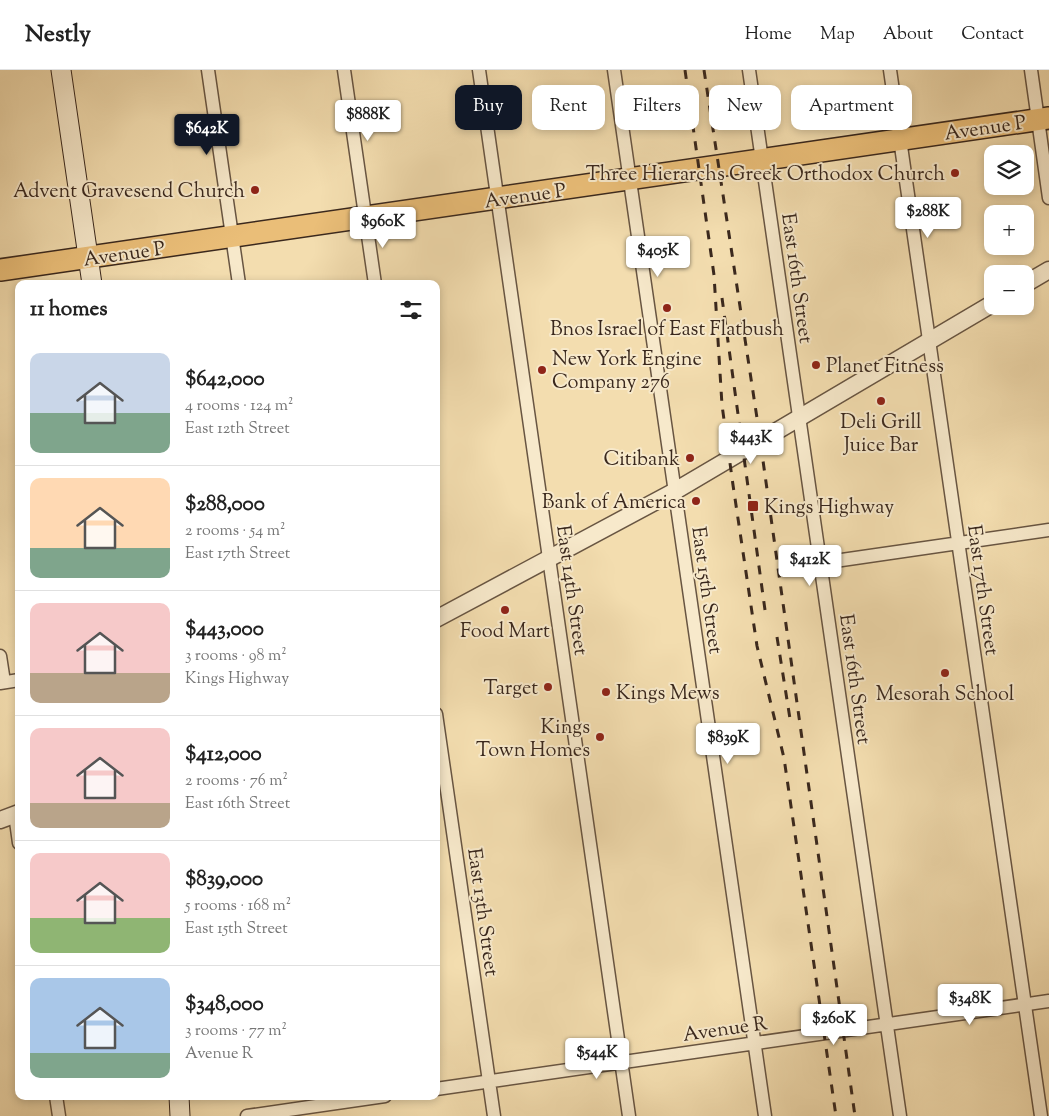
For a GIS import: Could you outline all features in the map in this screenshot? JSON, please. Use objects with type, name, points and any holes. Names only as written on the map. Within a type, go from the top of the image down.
[{"type":"main road","points":[[61,70],[91,280]]},
{"type":"main road","name":"Avenue P","points":[[0,270],[232,238],[1043,119]]},
{"type":"main road","points":[[179,1100],[180,1116]]},
{"type":"street","points":[[208,70],[238,280]]},
{"type":"street","points":[[344,70],[374,280]]},
{"type":"street","name":"East 14th Street","points":[[479,70],[630,1116]]},
{"type":"street","name":"East 15th Street","points":[[614,70],[765,1116]]},
{"type":"street","name":"East 16th Street","points":[[749,70],[900,1116]]},
{"type":"street","name":"East 17th Street","points":[[890,70],[1041,1116]]},
{"type":"street","points":[[1031,70],[1043,119],[1049,198]]},
{"type":"street","points":[[1034,279],[1049,270]]},
{"type":"street","points":[[440,617],[675,491],[984,309]]},
{"type":"street","points":[[821,563],[1049,530]]},
{"type":"street","points":[[0,656],[2,683],[15,681]]},
{"type":"street","name":"East 13th Street","points":[[440,742],[494,1116]]},
{"type":"street","points":[[11,816],[15,830]]},
{"type":"street","name":"Avenue R","points":[[440,1088],[1049,1001]]},
{"type":"street","points":[[57,1100],[59,1116]]},
{"type":"street","points":[[247,1116],[360,1100]]},
{"type":"railway","points":[[685,70],[714,275],[722,405],[733,485],[757,646],[784,758],[836,1116]]},
{"type":"railway","points":[[704,70],[757,418],[855,1116]]},
{"type":"railway","points":[[722,298],[765,610]]},
{"type":"railway","points":[[777,637],[791,725]]},
{"type":"place","name":"Three Hierarchs Greek Orthodox Church","points":[[955,173]]},
{"type":"place","name":"Advent Gravesend Church","points":[[255,190]]},
{"type":"place","name":"Bnos Israel of East Flatbush","points":[[667,308]]},
{"type":"place","name":"Planet Fitness","points":[[816,365]]},
{"type":"place","name":"New York Engine Company 276","points":[[542,370]]},
{"type":"place","name":"Deli Grill Juice Bar","points":[[881,401]]},
{"type":"place","name":"Citibank","points":[[690,458]]},
{"type":"place","name":"Bank of America","points":[[696,501]]},
{"type":"place","name":"Kings Highway","points":[[753,506]]},
{"type":"place","name":"Food Mart","points":[[505,610]]},
{"type":"place","name":"Mesorah School","points":[[945,673]]},
{"type":"place","name":"Target","points":[[548,687]]},
{"type":"place","name":"Kings Mews","points":[[606,692]]},
{"type":"place","name":"Kings Town Homes","points":[[600,737]]}]
